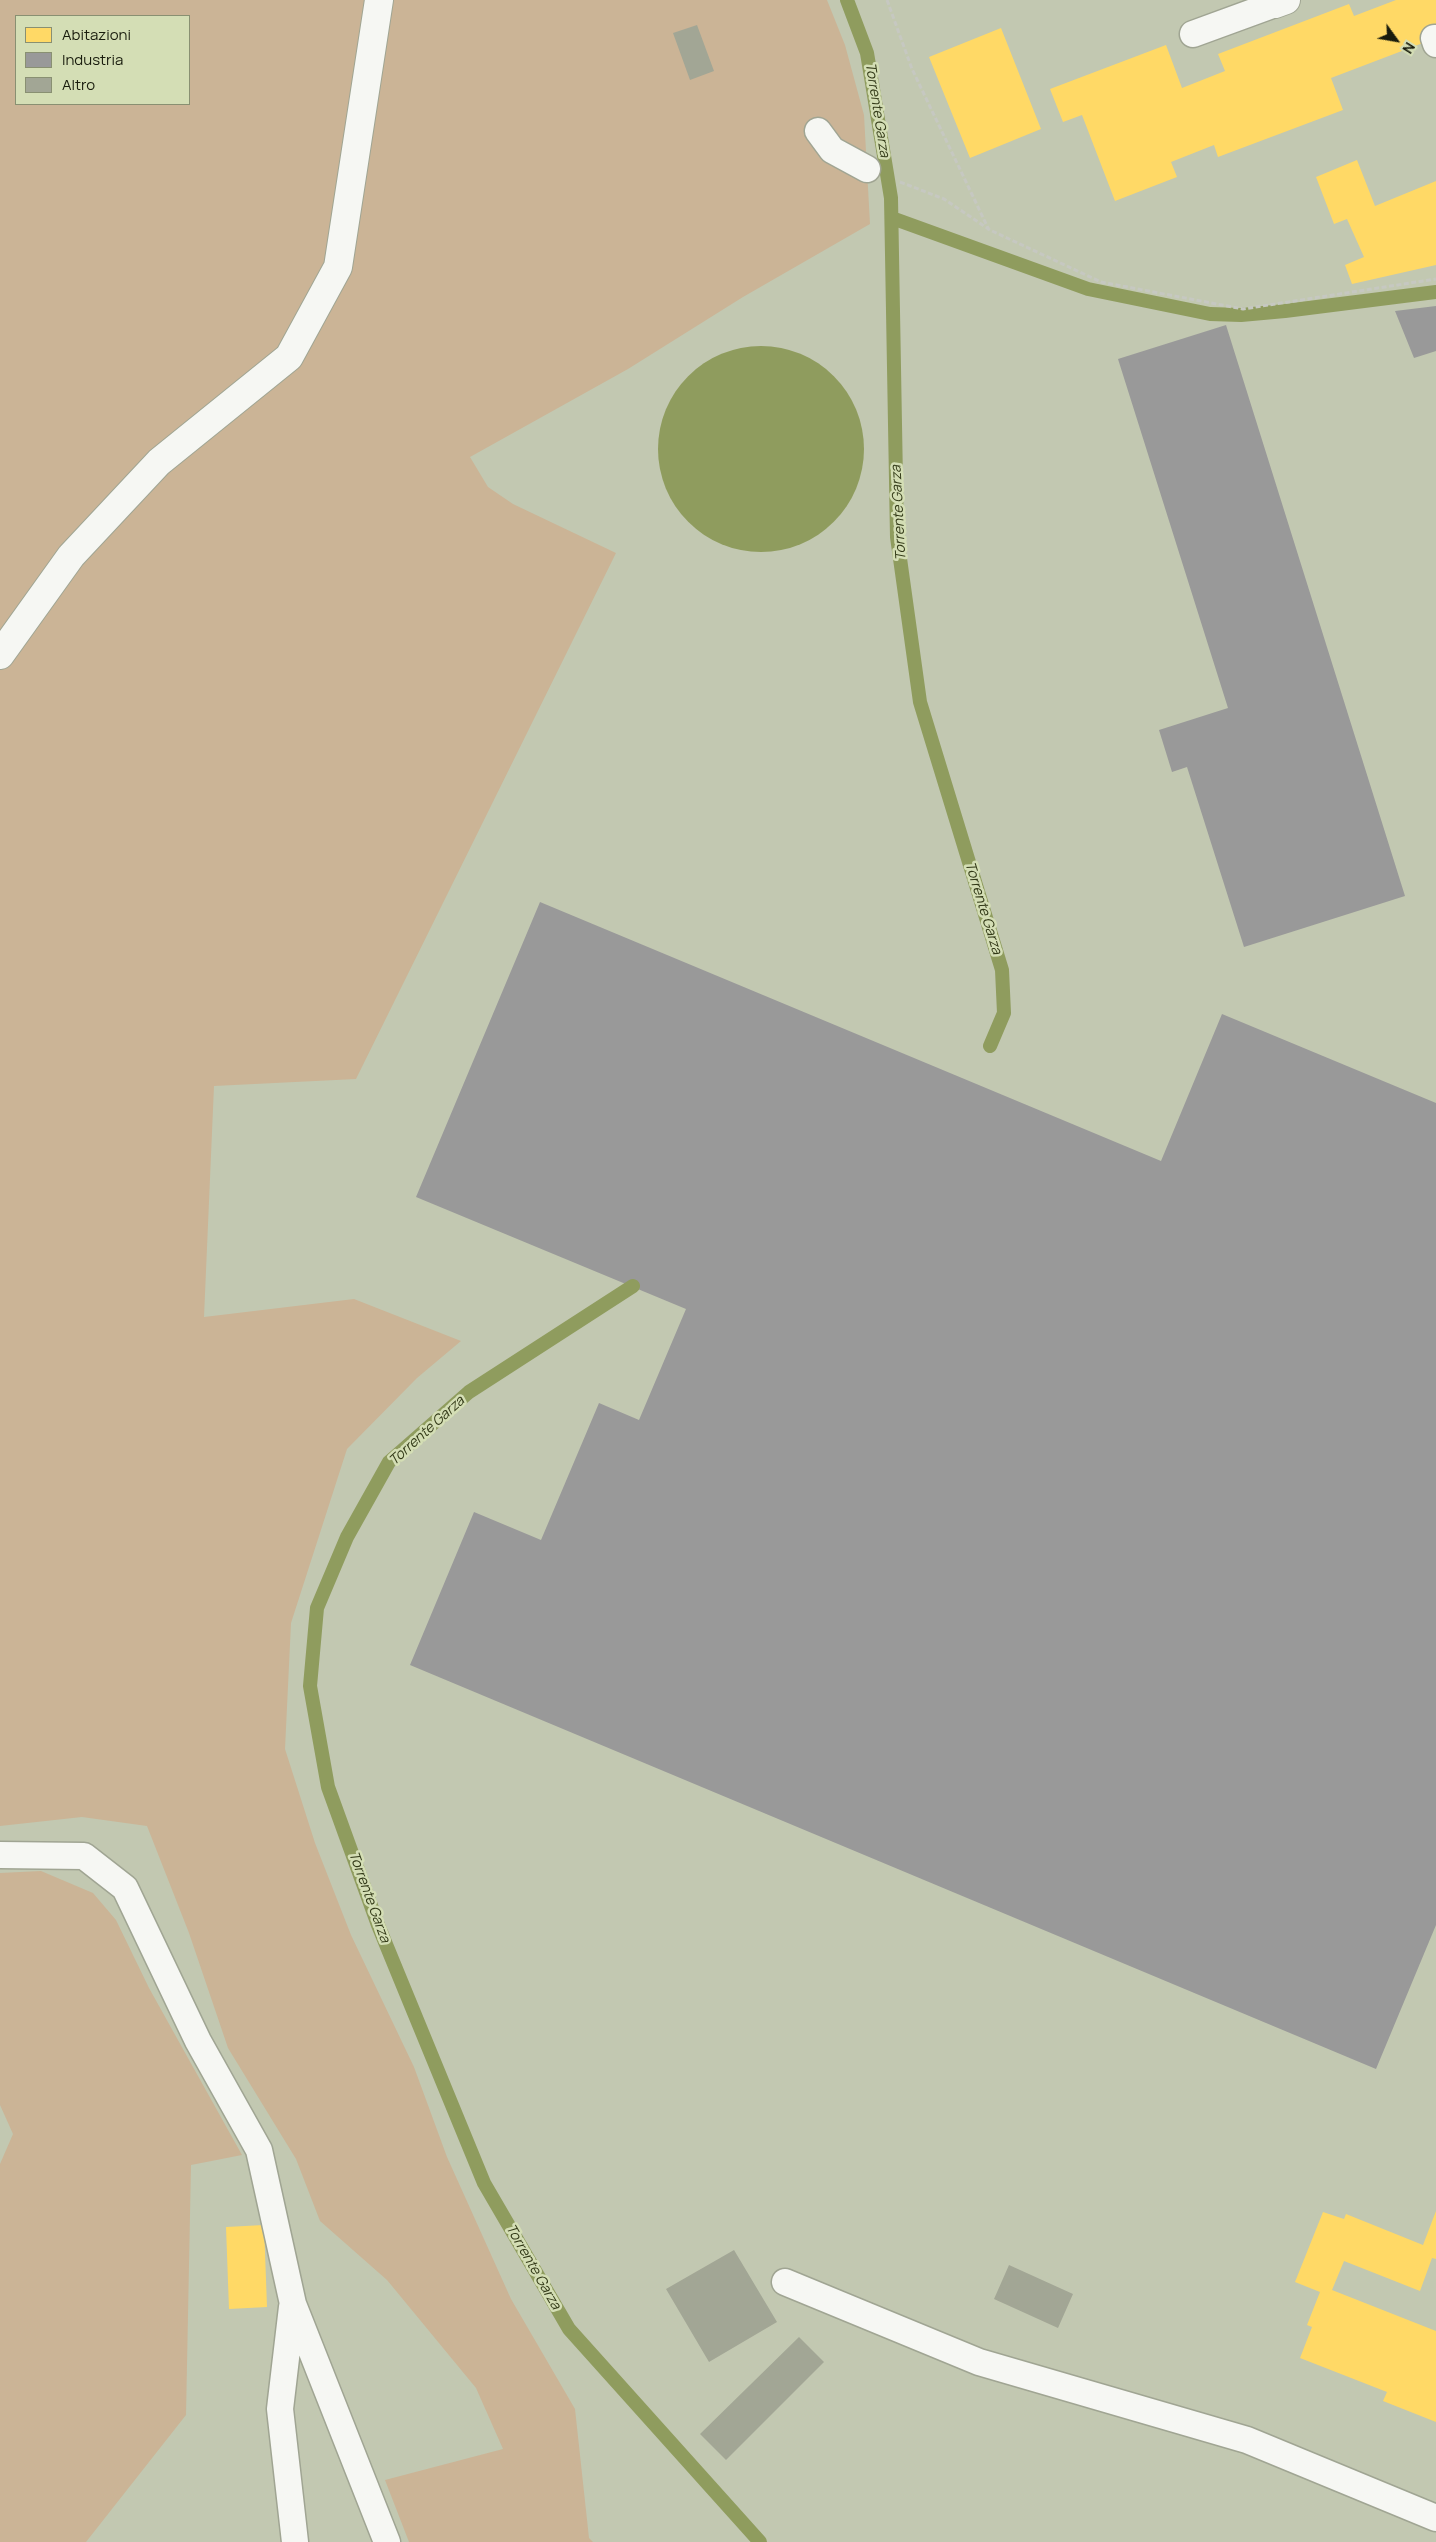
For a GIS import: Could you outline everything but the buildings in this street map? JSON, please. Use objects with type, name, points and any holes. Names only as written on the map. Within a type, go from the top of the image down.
[{"type":"street","points":[[0,655],[71,556],[159,462],[289,357],[338,267],[379,0]]},
{"type":"lane","points":[[1193,34],[1280,2]]},
{"type":"lane","points":[[818,131],[832,150],[867,169]]},
{"type":"lane","points":[[0,1855],[84,1856],[125,1888],[198,2041],[259,2150],[292,2304],[355,2456],[387,2542]]},
{"type":"lane","points":[[785,2282],[980,2362],[1247,2440],[1436,2518]]},
{"type":"lane","points":[[292,2304],[280,2410],[296,2542]]},
{"type":"path","points":[[887,0],[912,69],[990,230]]},
{"type":"path","points":[[867,169],[944,199],[990,230],[1102,282],[1243,309],[1436,279]]},
{"type":"shaded area","points":[[0,0],[827,0],[845,45],[864,115],[870,224],[743,297],[628,369],[470,457],[488,487],[513,504],[616,553],[356,1079],[214,1086],[204,1317],[354,1299],[461,1341],[417,1378],[347,1449],[291,1623],[285,1749],[315,1843],[351,1935],[414,2067],[447,2157],[511,2299],[575,2409],[589,2538],[593,2542],[409,2542],[385,2480],[503,2449],[476,2388],[387,2280],[320,2221],[296,2159],[228,2048],[189,1933],[147,1826],[82,1817],[0,1826]]},
{"type":"shaded area","points":[[751,346],[771,346],[791,350],[810,358],[827,369],[841,383],[852,400],[860,419],[864,449],[860,479],[852,498],[841,515],[827,529],[810,540],[791,548],[771,552],[751,552],[731,548],[712,540],[695,529],[681,515],[670,498],[662,479],[658,459],[658,439],[662,419],[670,400],[681,383],[695,369],[712,358],[731,350]]},
{"type":"shaded area","points":[[41,1871],[93,1893],[116,1920],[149,1988],[242,2155],[191,2165],[186,2415],[86,2542],[0,2542],[0,2164],[13,2134],[0,2105],[0,1873]]},
{"type":"waterway","name":"Torrente Garza","points":[[847,0],[867,53],[891,198],[897,537],[920,702],[1002,970],[1004,1013],[990,1046]]},
{"type":"waterway","points":[[892,218],[1088,289],[1210,314],[1241,315],[1285,311],[1436,292]]},
{"type":"waterway","name":"Torrente Garza","points":[[633,1286],[469,1392],[389,1462],[347,1537],[317,1608],[310,1686],[328,1787],[378,1925],[484,2183],[569,2329],[760,2542]]}]
